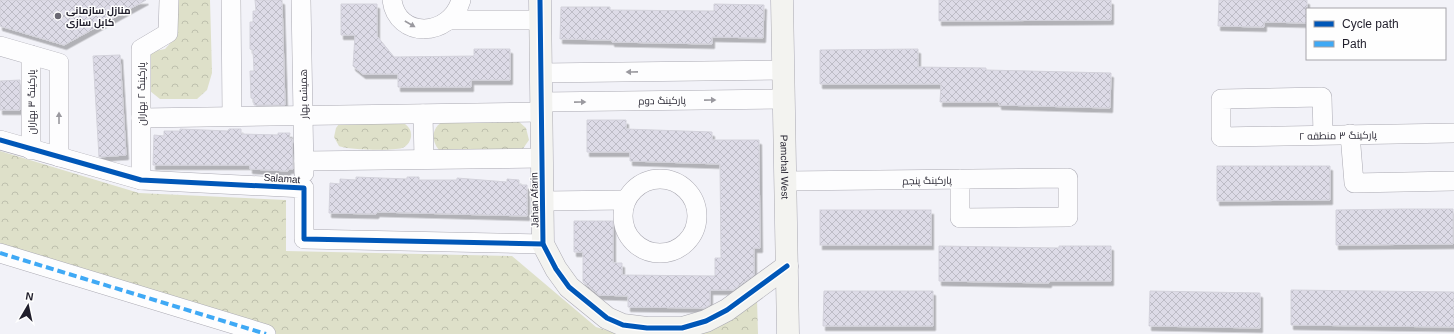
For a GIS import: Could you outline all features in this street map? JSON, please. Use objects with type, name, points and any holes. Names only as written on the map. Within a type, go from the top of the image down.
[{"type":"street","name":"پارکینگ ۲ بهاران","points":[[141,180],[141,49],[168,33],[169,0]]},
{"type":"street","points":[[231,0],[232,116]]},
{"type":"street","name":"همیشه بهار","points":[[301,0],[304,188]]},
{"type":"street","points":[[392,0],[398,15],[406,23],[417,28],[428,29],[440,27],[450,20],[457,11],[461,0]]},
{"type":"street","name":"Pamchal West","points":[[782,0],[788,334]]},
{"type":"street","points":[[450,20],[540,10]]},
{"type":"street","name":"Jahan Afarin","points":[[540,10],[543,244],[556,269],[569,287],[607,318],[623,325],[646,328],[682,328],[706,321],[727,310],[787,266]]},
{"type":"street","points":[[0,46],[59,63],[59,157]]},
{"type":"street","name":"پارکینگ ۳ بهاران","points":[[31,55],[31,150]]},
{"type":"street","points":[[541,74],[783,70]]},
{"type":"street","points":[[662,72],[662,100]]},
{"type":"street","name":"پارکینگ ۳ منطقه ۲","points":[[1323,135],[1322,98],[1222,99],[1221,136],[1323,135],[1454,132]]},
{"type":"street","name":"پارکینگ دوم","points":[[141,118],[423,114],[662,100],[784,99]]},
{"type":"street","points":[[423,114],[424,159]]},
{"type":"street","points":[[1350,134],[1354,183],[1454,181]]},
{"type":"street","name":"Salamat","points":[[0,140],[141,180],[304,188],[304,239],[543,244]]},
{"type":"street","points":[[304,161],[542,158]]},
{"type":"street","name":"پارکینگ پنجم","points":[[785,181],[960,179],[1068,178],[1068,217],[960,218],[960,179]]},
{"type":"street","points":[[543,201],[626,200]]},
{"type":"street","points":[[0,253],[266,334]]},
{"type":"green space","points":[[176,0],[210,0],[212,73],[207,90],[197,99],[160,99],[150,91],[150,52],[165,49],[176,37]]},
{"type":"green space","points":[[445,120],[517,120],[526,128],[529,140],[522,150],[439,150],[434,142],[434,134],[437,126]]},
{"type":"green space","points":[[402,122],[409,128],[411,132],[411,139],[402,148],[380,150],[344,147],[339,146],[334,137],[336,128],[339,124]]},
{"type":"green space","points":[[0,151],[139,193],[286,200],[286,251],[512,256],[596,327],[619,334],[249,334],[0,258]]},
{"type":"green space","points":[[757,299],[758,334],[695,334]]},
{"type":"building","name":"منازل سازمانی کابل سازی","points":[[0,0],[146,0],[64,45],[0,26]]},
{"type":"building","points":[[255,0],[282,0],[285,105],[254,105],[254,99],[251,98],[250,71],[254,71],[253,50],[250,49],[250,22],[253,22],[253,11],[256,11]]},
{"type":"building","points":[[939,0],[1111,0],[1111,20],[939,21]]},
{"type":"building","points":[[1219,0],[1307,0],[1306,23],[1264,22],[1264,27],[1218,26]]},
{"type":"building","points":[[341,4],[377,4],[377,36],[394,57],[474,56],[474,49],[510,49],[510,80],[471,80],[471,87],[398,87],[398,74],[363,74],[353,66],[355,35],[341,35]]},
{"type":"building","points":[[714,4],[764,5],[763,38],[712,37],[712,44],[612,42],[612,40],[560,39],[561,7],[610,7],[610,10],[714,11]]},
{"type":"building","points":[[918,49],[918,67],[1111,73],[1110,108],[999,105],[999,102],[940,102],[941,84],[820,84],[820,50]]},
{"type":"building","points":[[120,55],[126,155],[99,157],[93,56]]},
{"type":"building","points":[[20,80],[20,110],[0,110],[0,81]]},
{"type":"building","points":[[587,120],[626,120],[626,129],[712,132],[712,140],[759,140],[760,248],[754,248],[754,275],[733,290],[710,290],[710,305],[704,308],[628,307],[628,296],[599,295],[583,282],[583,252],[574,252],[574,221],[613,221],[613,263],[622,263],[622,275],[715,276],[715,258],[721,258],[720,164],[630,161],[630,152],[587,152]]},
{"type":"building","points":[[180,129],[228,131],[229,129],[241,129],[241,134],[278,135],[278,133],[290,133],[289,139],[292,139],[293,169],[288,169],[288,171],[250,169],[250,165],[153,165],[154,135],[164,136],[164,131],[180,131]]},
{"type":"building","points":[[1217,166],[1330,166],[1330,200],[1217,201]]},
{"type":"building","points":[[356,177],[407,179],[407,177],[419,177],[419,180],[457,180],[457,178],[507,182],[507,179],[519,180],[519,185],[527,185],[527,216],[377,212],[376,214],[329,213],[330,183],[340,184],[340,179],[356,180]]},
{"type":"building","points":[[1453,209],[1453,244],[1336,245],[1336,210]]},
{"type":"building","points":[[820,210],[931,210],[931,245],[820,245]]},
{"type":"building","points":[[939,246],[1059,248],[1059,246],[1111,246],[1111,281],[1049,281],[1049,283],[939,281]]},
{"type":"building","points":[[1291,290],[1454,292],[1454,327],[1291,325]]},
{"type":"building","points":[[824,291],[933,291],[933,326],[823,326]]},
{"type":"building","points":[[1150,291],[1260,293],[1260,328],[1149,326]]},
{"type":"marked path","points":[[0,253],[266,334]]},
{"type":"cycle path","points":[[540,0],[543,244],[556,269],[569,287],[607,318],[623,325],[647,328],[682,328],[706,321],[727,310],[787,266]]},
{"type":"cycle path","points":[[0,140],[141,180],[304,188],[304,239],[543,244]]},
{"type":"place","name":"منازل سازمانی کابل سازی","points":[[58,16]]}]
